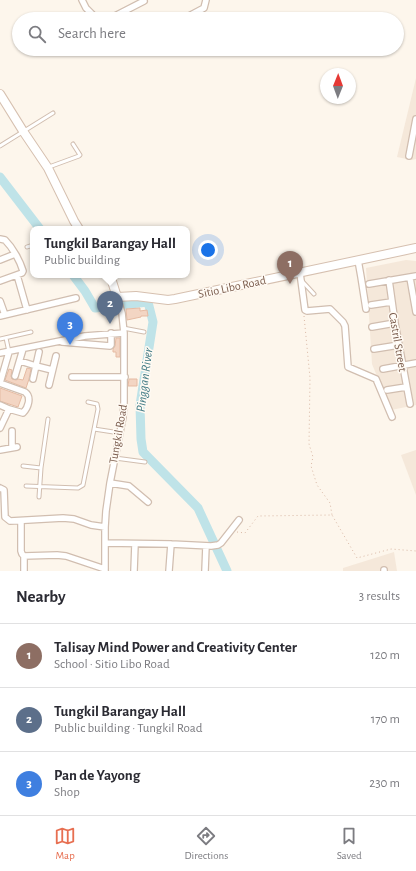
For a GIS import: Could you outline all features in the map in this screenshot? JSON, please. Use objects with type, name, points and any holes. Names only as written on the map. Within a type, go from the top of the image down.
[{"type":"street","points":[[82,0],[90,12]]},
{"type":"street","points":[[196,12],[204,8],[206,0]]},
{"type":"street","points":[[123,12],[144,1]]},
{"type":"street","points":[[0,94],[48,168],[77,226]]},
{"type":"street","points":[[409,156],[413,147],[416,119]]},
{"type":"street","points":[[0,281],[22,273],[23,271],[15,254],[3,240]]},
{"type":"street","name":"Sitio Libo Road","points":[[118,298],[136,296],[168,300],[176,299],[300,276],[358,260],[416,248]]},
{"type":"street","points":[[0,260],[15,254]]},
{"type":"street","points":[[358,260],[362,277],[366,309]]},
{"type":"street","points":[[17,275],[27,310]]},
{"type":"street","points":[[300,276],[304,309],[306,311],[330,309],[343,322],[345,326],[348,367],[376,379],[392,417]]},
{"type":"street","points":[[369,284],[413,277],[416,312]]},
{"type":"street","points":[[111,278],[118,298]]},
{"type":"street","name":"Castril Street","points":[[389,280],[391,302],[410,404]]},
{"type":"street","points":[[0,301],[2,316],[76,298]]},
{"type":"street","name":"Tungkil Road","points":[[105,570],[105,528],[110,483],[120,433],[124,402],[124,330],[118,298]]},
{"type":"street","points":[[371,305],[391,302]]},
{"type":"street","points":[[372,327],[395,323]]},
{"type":"street","points":[[0,353],[85,336],[111,334],[124,330]]},
{"type":"street","points":[[57,341],[110,346],[111,334]]},
{"type":"street","points":[[374,349],[399,345]]},
{"type":"street","points":[[15,376],[23,348]]},
{"type":"street","points":[[0,405],[23,413],[27,408],[29,397],[25,392],[0,383],[9,352]]},
{"type":"street","points":[[33,379],[39,352]]},
{"type":"street","points":[[49,385],[56,356]]},
{"type":"street","points":[[20,361],[52,370]]},
{"type":"street","points":[[383,369],[416,363]]},
{"type":"street","points":[[72,377],[125,377]]},
{"type":"street","points":[[387,390],[406,388]]},
{"type":"street","points":[[0,428],[9,409]]},
{"type":"street","points":[[0,450],[14,447],[12,431]]},
{"type":"street","points":[[110,483],[129,486],[148,502]]},
{"type":"street","points":[[0,488],[4,490],[5,517],[10,521],[63,518],[74,519],[105,528]]},
{"type":"street","points":[[105,543],[218,545],[239,520]]},
{"type":"street","points":[[21,521],[21,551],[24,556],[24,571]]},
{"type":"street","points":[[134,571],[135,544]]},
{"type":"street","points":[[170,571],[171,544]]},
{"type":"street","points":[[205,571],[209,546]]},
{"type":"street","points":[[24,556],[66,556],[105,570]]},
{"type":"lane","points":[[0,146],[53,112]]},
{"type":"lane","points":[[48,168],[79,156],[80,155],[73,144]]},
{"type":"lane","points":[[300,276],[314,294]]},
{"type":"lane","points":[[124,330],[144,332]]},
{"type":"lane","points":[[0,340],[31,332]]},
{"type":"lane","points":[[6,338],[9,352]]},
{"type":"lane","points":[[26,486],[78,488],[83,485],[98,411],[97,404],[88,402]]},
{"type":"lane","points":[[39,497],[48,419]]},
{"type":"lane","points":[[94,429],[120,433]]},
{"type":"lane","points":[[115,458],[145,462]]},
{"type":"lane","points":[[23,466],[42,468]]},
{"type":"path","points":[[304,309],[310,378],[309,444],[313,457],[311,466],[317,485],[330,503],[332,515],[357,558],[392,549],[416,551]]},
{"type":"path","points":[[230,531],[245,533],[258,516],[332,515]]},
{"type":"shaded area","points":[[416,78],[416,159],[412,160],[397,157]]},
{"type":"shaded area","points":[[406,260],[416,261],[416,405],[391,410],[372,364],[366,268]]},
{"type":"shaded area","points":[[416,450],[416,495],[401,455]]},
{"type":"shaded area","points":[[394,552],[397,571],[343,571],[343,568]]},
{"type":"building","points":[[140,308],[140,311],[147,310],[148,316],[141,316],[127,320],[126,309]]},
{"type":"building","points":[[116,338],[120,338],[120,357],[116,357],[116,352],[113,352]]},
{"type":"building","points":[[27,368],[31,369],[26,388],[5,380],[9,369],[12,370],[12,379],[23,380]]},
{"type":"building","points":[[129,379],[137,379],[137,386],[128,386]]},
{"type":"building","points":[[0,388],[22,396],[18,407],[0,401]]},
{"type":"waterway","name":"Pinggan River","points":[[0,177],[38,226]]},
{"type":"waterway","name":"Pinggan River","points":[[75,278],[95,308],[148,302],[153,322],[140,405],[143,452],[198,508],[227,571]]},
{"type":"place","name":"Talisay Mind Power and Creativity Center","points":[[290,284]]},
{"type":"place","name":"Tungkil Barangay Hall","points":[[110,324]]},
{"type":"place","name":"Pan de Yayong","points":[[70,345]]}]
